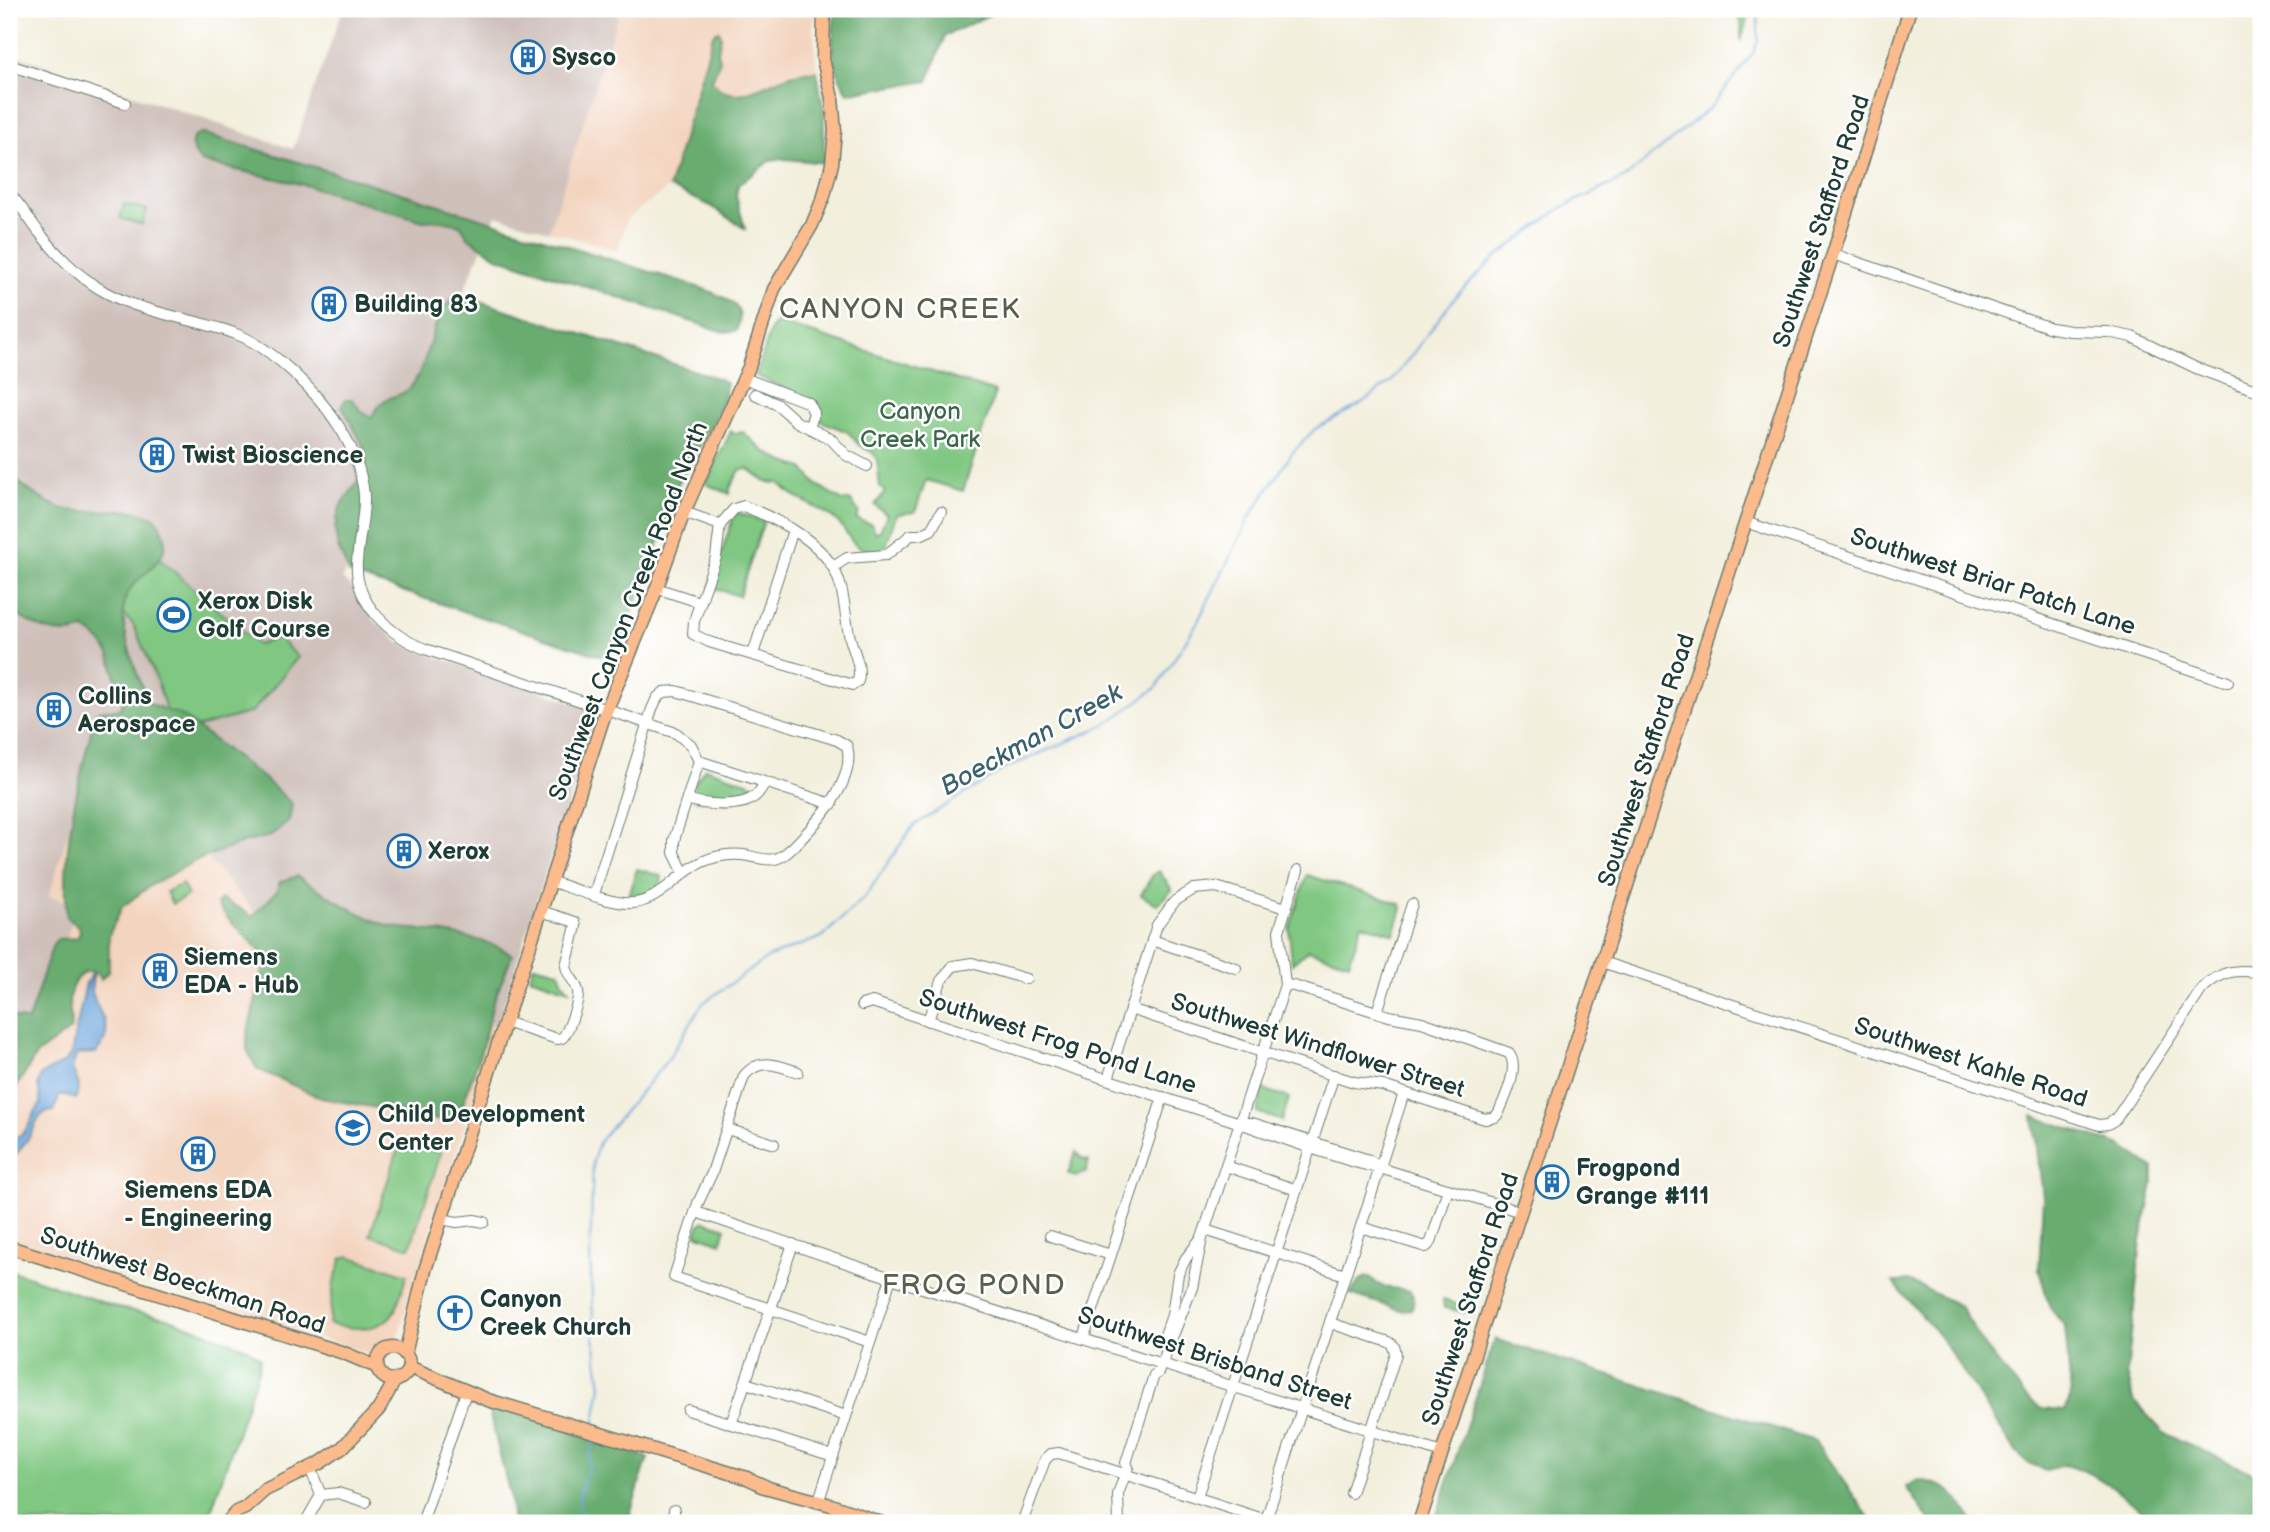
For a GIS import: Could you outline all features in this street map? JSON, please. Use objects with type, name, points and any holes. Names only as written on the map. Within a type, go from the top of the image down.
[{"type":"main road","name":"Southwest Canyon Creek Road North","points":[[393,1368],[393,1348],[406,1318],[413,1312],[607,709],[684,512],[744,378],[774,289],[816,217],[830,172],[835,131],[832,98],[823,59],[824,9]]},
{"type":"main road","name":"Southwest Stafford Road","points":[[1419,1523],[1833,254],[1910,9]]},
{"type":"main road","name":"Southwest Boeckman Road","points":[[9,1247],[393,1368],[470,1396],[756,1481],[820,1503],[829,1509],[882,1523]]},
{"type":"main road","name":"Southwest Canyon Creek Road North","points":[[227,1523],[236,1512],[245,1508],[265,1490],[310,1468],[354,1438],[379,1409],[415,1318],[413,1312]]},
{"type":"main road","points":[[236,1523],[245,1508]]},
{"type":"street","points":[[9,65],[125,103]]},
{"type":"street","points":[[9,193],[60,256],[94,285],[128,303],[246,338],[273,356],[310,390],[332,415],[355,456],[362,481],[364,502],[357,576],[366,600],[392,631],[425,649],[648,723],[680,736],[693,747],[699,761],[673,847],[684,873]]},
{"type":"street","points":[[1833,254],[2051,328],[2108,332],[2132,337],[2196,368],[2261,392]]},
{"type":"street","points":[[744,378],[809,403],[814,413],[809,428]]},
{"type":"street","points":[[755,394],[778,405],[797,422],[831,439],[846,455],[867,466]]},
{"type":"street","points":[[744,506],[810,541],[833,567],[840,583],[849,636],[859,667],[858,681],[853,685],[848,684],[709,642],[693,634],[699,602],[716,557],[720,525],[734,509],[744,506]]},
{"type":"street","points":[[684,512],[720,525]]},
{"type":"street","points":[[833,567],[848,558],[891,553],[911,535],[920,535],[931,530],[940,512]]},
{"type":"street","name":"Southwest Briar Patch Lane","points":[[1745,522],[2228,681]]},
{"type":"street","points":[[752,654],[793,530]]},
{"type":"street","points":[[656,588],[699,602]]},
{"type":"street","points":[[550,881],[618,902],[640,902],[658,893],[698,863],[720,856],[736,855],[769,860],[780,857],[832,804],[848,761],[847,746],[842,742],[670,691],[659,695],[594,894]]},
{"type":"street","points":[[699,761],[832,804]]},
{"type":"street","points":[[687,799],[703,804],[741,803],[753,799],[764,783]]},
{"type":"street","points":[[1126,1523],[1126,1463],[1154,1375],[1171,1345],[1183,1306],[1192,1288],[1203,1234],[1285,985],[1279,936],[1298,870]]},
{"type":"street","points":[[1108,1079],[1152,940],[1162,917],[1175,901],[1204,887],[1229,890],[1286,908]]},
{"type":"street","points":[[1285,985],[1377,1012],[1412,904]]},
{"type":"street","points":[[505,1022],[557,1039],[562,1038],[568,1029],[578,995],[576,986],[566,972],[576,926],[575,922],[541,911]]},
{"type":"street","points":[[1152,940],[1236,968]]},
{"type":"street","name":"Southwest Kahle Road","points":[[1602,962],[2099,1125],[2116,1119],[2202,989],[2210,981],[2243,969],[2261,973]]},
{"type":"street","points":[[928,1021],[941,981],[953,966],[972,963],[1026,979]]},
{"type":"street","name":"Southwest Frog Pond Lane","points":[[862,1005],[872,1002],[1240,1123],[1252,1123],[1368,1166],[1521,1212]]},
{"type":"street","name":"Southwest Windflower Street","points":[[1130,1009],[1334,1075],[1404,1093],[1485,1119],[1495,1117],[1514,1069],[1512,1058],[1504,1050],[1422,1022],[1377,1012]]},
{"type":"street","points":[[798,1072],[768,1063],[757,1065],[750,1070],[742,1082],[674,1277],[870,1342]]},
{"type":"street","points":[[1197,1497],[1334,1075]]},
{"type":"street","points":[[1022,1523],[1045,1460],[1051,1454],[1059,1452],[1265,1521],[1404,1093]]},
{"type":"street","points":[[1084,1338],[1163,1097]]},
{"type":"street","points":[[727,1129],[775,1144]]},
{"type":"street","points":[[1226,1166],[1297,1190]]},
{"type":"street","points":[[1361,1227],[1427,1252],[1448,1189]]},
{"type":"street","name":"Southwest Brisband Street","points":[[696,1212],[891,1278],[1084,1338],[1159,1368],[1233,1386],[1442,1453]]},
{"type":"street","points":[[441,1219],[484,1222]]},
{"type":"street","points":[[1203,1234],[1277,1253],[1345,1275]]},
{"type":"street","points":[[1166,1350],[1163,1341],[1172,1315],[1178,1274],[1185,1258],[1203,1234]]},
{"type":"street","points":[[1050,1236],[1111,1255]]},
{"type":"street","points":[[731,1424],[793,1244]]},
{"type":"street","points":[[820,1503],[891,1278]]},
{"type":"street","points":[[1330,1323],[1389,1342],[1395,1349],[1396,1359],[1351,1493]]},
{"type":"street","points":[[746,1383],[846,1416]]},
{"type":"street","points":[[422,1523],[470,1396]]},
{"type":"street","points":[[688,1410],[833,1456]]},
{"type":"street","points":[[310,1468],[321,1494]]},
{"type":"street","points":[[1119,1523],[1118,1494],[1126,1474]]},
{"type":"street","points":[[321,1494],[338,1493],[366,1502]]},
{"type":"street","points":[[305,1523],[321,1494]]},
{"type":"street","points":[[674,1510],[674,1523]]},
{"type":"shaded area","name":"Xerox","points":[[343,9],[620,9],[549,231],[496,215],[342,579],[366,600],[373,619],[399,642],[592,708],[597,719],[497,1025],[430,1000],[258,916],[191,839],[104,712],[49,896],[77,905],[27,1061],[9,1055],[9,53],[293,149]]},
{"type":"shaded area","points":[[620,9],[816,9],[813,26],[817,71],[794,74],[745,95],[727,93],[712,81],[720,60],[718,51],[721,36],[711,42],[669,187],[627,219],[618,250],[549,231]]},
{"type":"shaded area","points":[[104,712],[430,1000],[497,1025],[394,1348],[387,1356],[379,1357],[9,1239],[9,1055],[77,905],[49,896]]},
{"type":"green space","points":[[837,9],[1001,9],[945,36],[928,81],[848,93],[835,64],[833,30]]},
{"type":"green space","points":[[1733,9],[1750,9],[1741,41],[1741,22]]},
{"type":"green space","points":[[719,31],[720,60],[712,81],[721,90],[741,94],[784,77],[817,71],[824,112],[824,163],[771,160],[738,185],[736,196],[745,229],[711,206],[669,187],[713,34]]},
{"type":"green space","points":[[201,133],[704,289],[726,299],[737,308],[739,322],[736,331],[723,332],[497,257],[469,238],[460,225],[438,220],[423,221],[305,185],[201,162],[193,150],[192,142]]},
{"type":"green space","points":[[124,204],[147,210],[142,225],[120,218]]},
{"type":"green space","points":[[454,297],[470,298],[726,383],[715,419],[678,484],[655,556],[629,619],[619,652],[610,658],[349,573],[338,547],[335,529],[340,507],[357,483],[367,461],[363,445],[342,406],[346,399],[352,399],[362,412],[371,417],[385,400],[410,387],[419,374],[440,316]]},
{"type":"green space","name":"Canyon Creek Park","points":[[777,322],[995,392],[963,491],[926,480],[915,512],[898,514],[895,518],[884,552],[855,545],[837,521],[829,515],[779,483],[766,482],[749,469],[740,470],[730,488],[730,494],[706,484],[731,431],[734,434],[743,432],[763,450],[782,461],[803,468],[816,484],[843,501],[850,500],[859,512],[856,519],[871,524],[875,532],[880,531],[887,515],[875,505],[885,492],[880,487],[877,460],[873,453],[859,445],[848,432],[821,421],[819,408],[814,401],[756,376],[771,328]]},
{"type":"green space","name":"Xerox Disk Golf Course","points":[[9,474],[36,497],[148,549],[258,645],[278,638],[298,657],[252,712],[174,734],[156,678],[134,626],[114,603],[9,506]]},
{"type":"green space","points":[[9,474],[36,495],[68,510],[138,512],[159,522],[164,534],[162,554],[127,594],[123,616],[127,641],[148,703],[182,716],[267,781],[292,804],[289,821],[271,836],[245,842],[195,861],[150,886],[122,907],[109,935],[109,971],[101,979],[98,973],[88,972],[76,980],[69,998],[70,1030],[37,1054],[12,1094],[9,1094],[9,1016],[28,1021],[53,944],[58,939],[77,938],[80,932],[79,927],[67,918],[66,867],[72,816],[95,716],[98,711],[120,709],[123,702],[109,653],[96,637],[85,629],[64,633],[45,630],[9,610]]},
{"type":"green space","points":[[735,512],[764,521],[739,596],[710,587]]},
{"type":"green space","points":[[705,768],[753,784],[753,796],[723,802],[695,800],[694,784]]},
{"type":"green space","points":[[637,869],[662,876],[661,884],[645,895],[628,899]]},
{"type":"green space","points":[[1159,871],[1172,890],[1157,905],[1141,895],[1152,876]]},
{"type":"green space","points":[[1307,875],[1401,904],[1402,909],[1394,934],[1362,924],[1349,963],[1308,950],[1292,964],[1289,929]]},
{"type":"green space","points":[[297,876],[352,909],[387,925],[473,939],[512,955],[493,1003],[482,1048],[459,1116],[449,1120],[418,1119],[399,1112],[321,1098],[257,1069],[247,1050],[247,1035],[265,957],[217,904],[221,899],[252,917],[276,892],[280,882]]},
{"type":"green space","points":[[182,884],[188,895],[172,904],[166,892]]},
{"type":"green space","points":[[534,965],[559,971],[569,990],[530,977]]},
{"type":"green space","points":[[1263,1089],[1289,1098],[1282,1121],[1257,1112]]},
{"type":"green space","points":[[2033,1116],[2121,1146],[2153,1168],[2153,1184],[2141,1241],[2127,1373],[2134,1401],[2164,1433],[2261,1477],[2261,1523],[2154,1523],[2112,1486],[2085,1471],[2064,1465],[2046,1470],[2028,1463],[2016,1452],[1941,1338],[1893,1282],[1909,1281],[1960,1306],[1984,1345],[2024,1395],[2041,1409],[2065,1411],[2071,1395],[2065,1326],[2050,1308],[2039,1270],[2043,1197]]},
{"type":"green space","points":[[401,1140],[441,1153],[410,1248],[370,1235]]},
{"type":"green space","points":[[1076,1152],[1082,1159],[1089,1161],[1086,1172],[1076,1177],[1068,1174]]},
{"type":"green space","points":[[704,1221],[726,1228],[721,1243],[696,1234]]},
{"type":"green space","points":[[348,1256],[407,1275],[396,1308],[384,1322],[366,1328],[329,1324],[334,1282],[342,1258]]},
{"type":"green space","points":[[9,1270],[118,1308],[167,1318],[247,1348],[260,1358],[259,1368],[207,1523],[9,1523]]},
{"type":"green space","points":[[1367,1277],[1384,1287],[1410,1291],[1414,1298],[1412,1309],[1404,1311],[1350,1294],[1360,1280]]},
{"type":"green space","points":[[1443,1300],[1470,1308],[1470,1313],[1444,1308]]},
{"type":"green space","points":[[1495,1339],[1815,1441],[1873,1523],[1434,1523]]},
{"type":"green space","points":[[487,1403],[648,1458],[627,1523],[513,1523],[510,1496]]},
{"type":"green space","points":[[1918,1480],[1939,1485],[1952,1493],[1974,1523],[1931,1523],[1906,1487]]},
{"type":"water","points":[[93,973],[92,992],[105,1024],[105,1039],[96,1053],[77,1054],[72,1068],[79,1085],[76,1099],[60,1094],[54,1111],[40,1117],[28,1139],[9,1163],[9,1138],[16,1137],[25,1130],[41,1104],[38,1084],[41,1075],[65,1062],[71,1054],[86,983]]},
{"type":"waterway","name":"Boeckman Creek","points":[[594,1427],[601,1386],[594,1339],[590,1254],[593,1161],[599,1142],[669,1058],[703,1003],[769,957],[822,937],[865,897],[913,826],[1004,769],[1105,725],[1156,688],[1197,623],[1251,515],[1293,452],[1315,429],[1359,405],[1392,381],[1457,295],[1496,257],[1561,208],[1625,178],[1710,108],[1753,53],[1758,41],[1758,9]]},
{"type":"waterway","name":"Boeckman Creek","points":[[581,1523],[579,1495],[588,1470],[593,1436]]},
{"type":"place","name":"Sysco","points":[[528,57]]},
{"type":"place","name":"Building 83","points":[[329,304]]},
{"type":"place","name":"Twist Bioscience","points":[[157,455]]},
{"type":"place","name":"Xerox Disk Golf Course","points":[[174,615]]},
{"type":"place","name":"Collins Aerospace","points":[[54,710]]},
{"type":"place","name":"Xerox","points":[[404,851]]},
{"type":"place","name":"Siemens EDA - Hub","points":[[160,971]]},
{"type":"place","name":"Child Development Center","points":[[353,1128]]},
{"type":"place","name":"Siemens EDA - Engineering","points":[[198,1154]]},
{"type":"place","name":"Frogpond Grange #111","points":[[1552,1182]]},
{"type":"place","name":"Canyon Creek Church","points":[[455,1313]]},
{"type":"district","name":"CANYON CREEK","points":[[900,308]]},
{"type":"district","name":"FROG POND","points":[[974,1284]]}]
